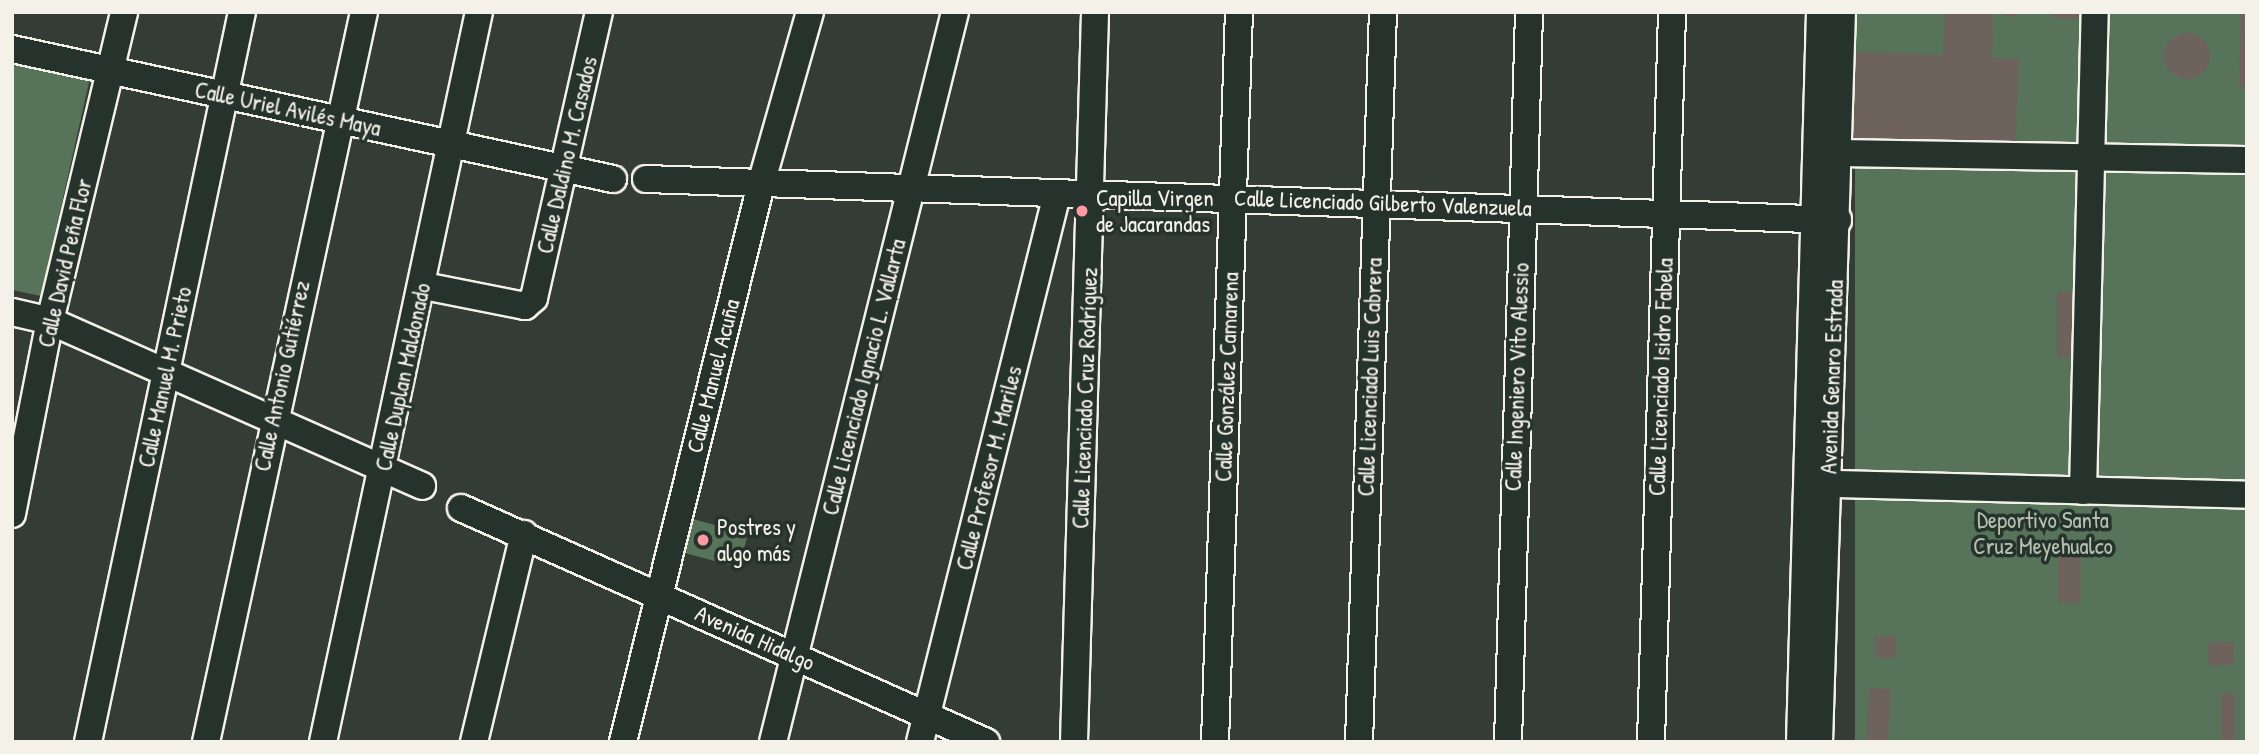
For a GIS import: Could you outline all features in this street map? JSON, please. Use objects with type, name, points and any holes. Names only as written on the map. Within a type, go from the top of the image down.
[{"type":"street","name":"Calle David Peña Flor","points":[[12,514],[50,321],[124,12]]},
{"type":"street","name":"Calle Manuel M. Prieto","points":[[88,742],[242,12]]},
{"type":"street","name":"Calle Antonio Gutiérrez","points":[[206,742],[272,420],[364,12]]},
{"type":"street","name":"Calle Duplan Maldonado","points":[[323,742],[424,286],[479,12]]},
{"type":"street","name":"Calle Daldino M. Casados","points":[[424,286],[525,306],[534,298],[599,12]]},
{"type":"street","name":"Calle Manuel Acuña","points":[[623,742],[761,184],[810,12]]},
{"type":"street","name":"Calle Licenciado Ignacio L. Vallarta","points":[[773,742],[955,12]]},
{"type":"street","name":"Calle Licenciado Cruz Rodríguez","points":[[1074,742],[1095,12]]},
{"type":"street","name":"Calle González Camarena","points":[[1215,742],[1239,12]]},
{"type":"street","name":"Calle Licenciado Luis Cabrera","points":[[1359,742],[1382,12]]},
{"type":"street","name":"Calle Ingeniero Vito Alessio","points":[[1508,742],[1529,12]]},
{"type":"street","name":"Calle Licenciado Isidro Fabela","points":[[1651,742],[1672,12]]},
{"type":"street","name":"Avenida Genaro Estrada","points":[[1819,12],[1826,219],[1819,742]]},
{"type":"street","name":"Avenida Genaro Estrada","points":[[1800,742],[1826,219],[1839,153],[1842,12]]},
{"type":"street","points":[[2083,491],[2095,12]]},
{"type":"street","name":"Calle Uriel Avilés Maya","points":[[12,49],[613,178]]},
{"type":"street","points":[[1839,153],[2247,160]]},
{"type":"street","name":"Calle Licenciado Gilberto Valenzuela","points":[[646,179],[1826,219]]},
{"type":"street","name":"Calle Profesor M. Mariles","points":[[920,742],[1057,194]]},
{"type":"street","points":[[12,312],[50,321],[422,486]]},
{"type":"street","points":[[1840,484],[2247,495]]},
{"type":"street","name":"Avenida Hidalgo","points":[[461,508],[986,742]]},
{"type":"street","points":[[474,742],[524,534]]},
{"type":"green space","name":"Deportivo Santa Cruz Meyehualco","points":[[1855,12],[2247,12],[2247,742],[1855,742]]},
{"type":"green space","points":[[12,60],[90,78],[41,296],[12,290]]},
{"type":"green space","points":[[689,518],[748,534],[739,568],[680,552]]},
{"type":"building","points":[[1945,12],[1993,12],[1992,58],[2019,59],[2015,152],[1851,144],[1854,52],[1943,55]]},
{"type":"building","points":[[2004,12],[2017,12],[2017,17],[2004,16]]},
{"type":"building","points":[[2052,12],[2079,12],[2079,19],[2052,18]]},
{"type":"building","points":[[2241,12],[2247,12],[2247,88],[2239,88]]},
{"type":"building","points":[[2187,33],[2203,40],[2210,56],[2203,72],[2187,79],[2171,72],[2164,56],[2171,40]]},
{"type":"building","points":[[2057,292],[2074,292],[2074,358],[2057,358]]},
{"type":"building","points":[[2058,552],[2081,552],[2081,603],[2058,603]]},
{"type":"building","points":[[1875,636],[1896,636],[1896,658],[1875,658]]},
{"type":"building","points":[[2233,642],[2234,665],[2209,666],[2208,643]]},
{"type":"building","points":[[1869,688],[1891,689],[1888,742],[1866,742]]},
{"type":"building","points":[[2221,693],[2235,693],[2235,742],[2221,742]]},
{"type":"place","name":"Capilla Virgen de Jacarandas","points":[[1082,211]]},
{"type":"place","name":"Postres y algo más","points":[[703,540]]}]
